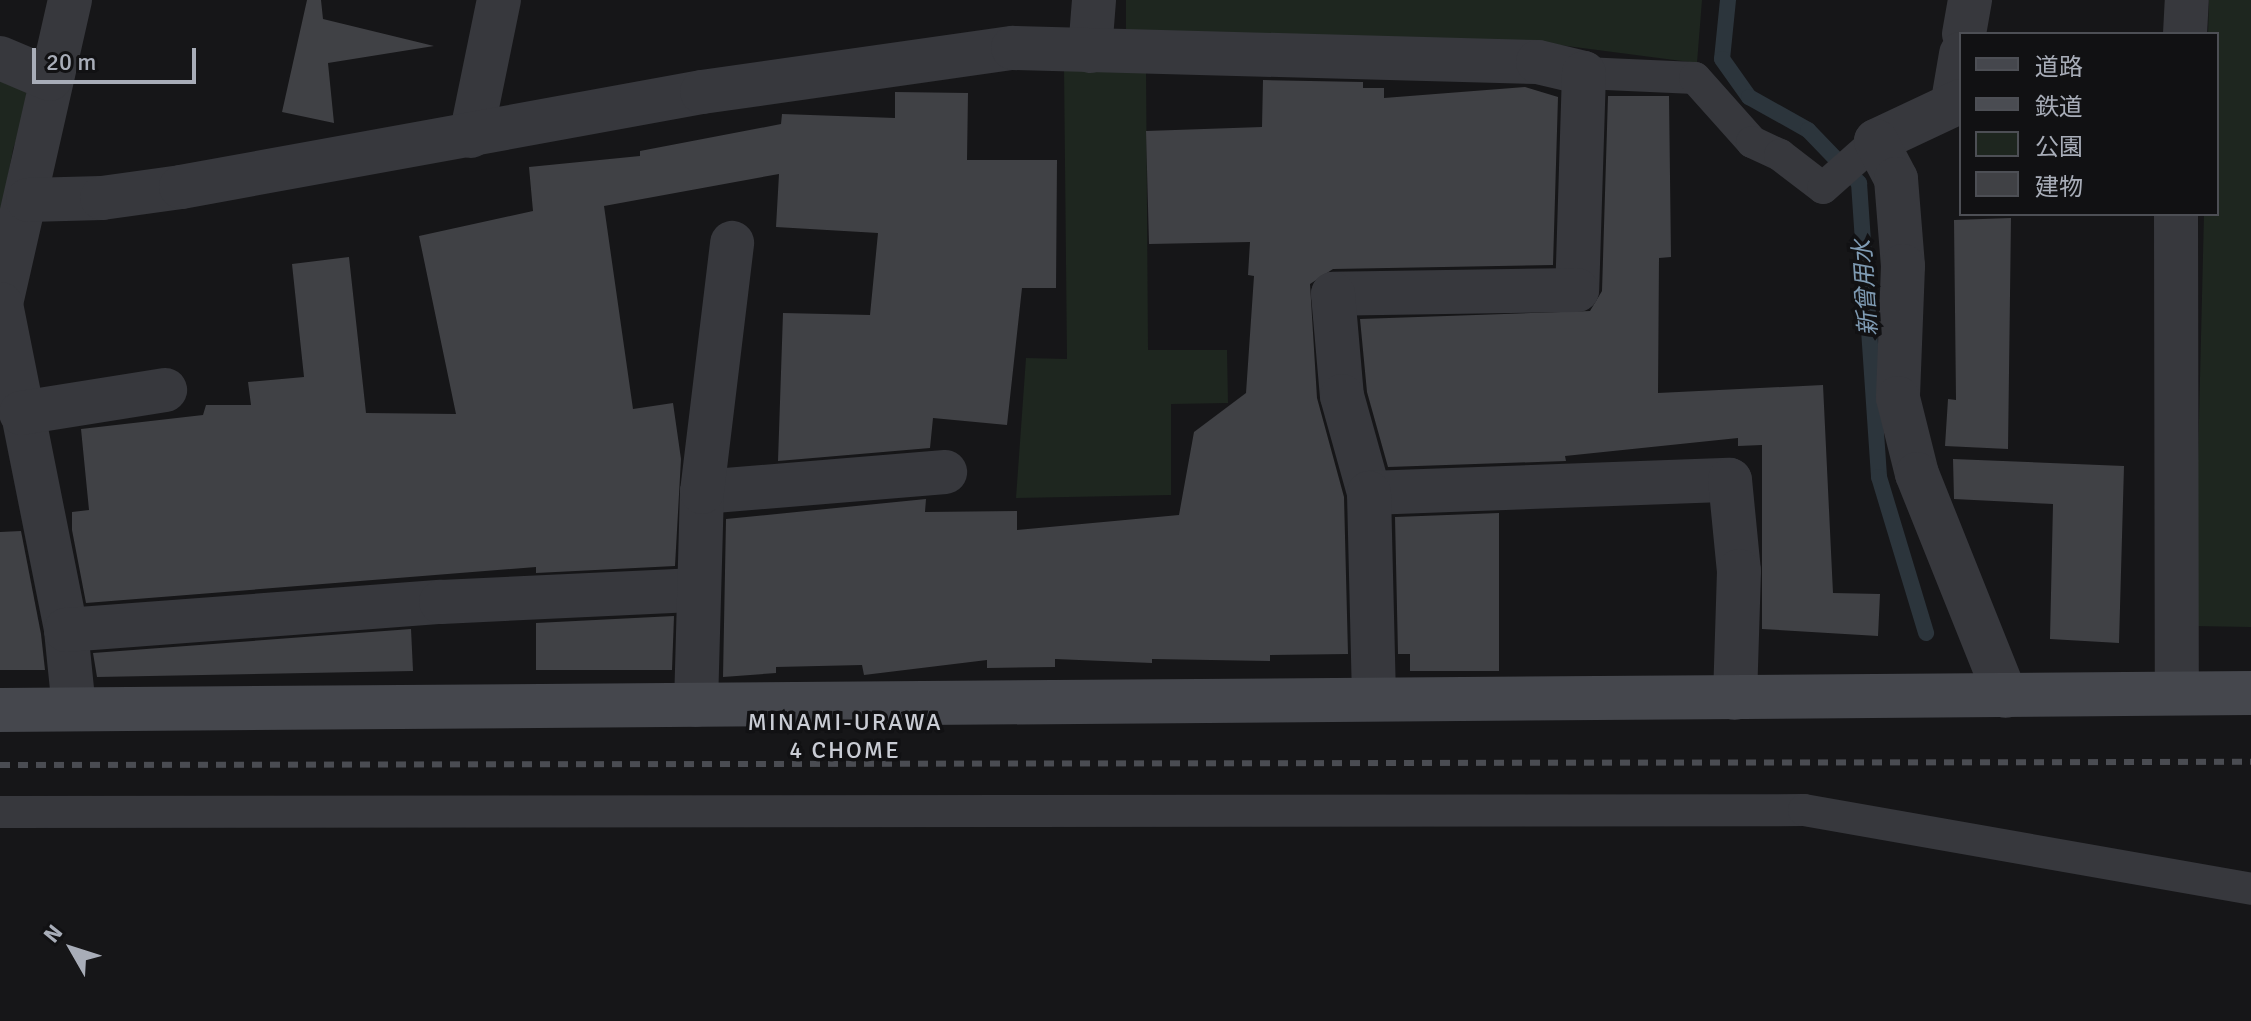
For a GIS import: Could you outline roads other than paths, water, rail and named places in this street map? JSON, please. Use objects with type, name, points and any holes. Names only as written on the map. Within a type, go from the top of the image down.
[{"type":"street","points":[[70,0],[50,79],[28,200],[1,304],[66,630],[74,709]]},
{"type":"street","points":[[471,136],[499,0]]},
{"type":"street","points":[[1090,51],[1094,0]]},
{"type":"street","points":[[1964,32],[1970,0]]},
{"type":"street","points":[[2185,32],[2187,0]]},
{"type":"street","points":[[28,200],[102,198],[851,70],[1013,48],[1538,62],[1584,73],[1577,290],[1333,294],[1342,396],[1369,493],[1374,699]]},
{"type":"street","points":[[0,58],[50,79]]},
{"type":"street","points":[[1959,78],[1957,101],[1875,142],[1896,179],[1903,266],[1898,398],[1917,474],[2006,696]]},
{"type":"street","points":[[2176,216],[2177,692]]},
{"type":"street","points":[[696,705],[702,492],[732,243]]},
{"type":"street","points":[[21,413],[165,390]]},
{"type":"street","points":[[702,492],[945,472]]},
{"type":"street","points":[[1369,493],[1730,480],[1739,571],[1735,698]]},
{"type":"street","points":[[66,630],[441,602],[698,590]]},
{"type":"street","points":[[0,710],[2251,693]]},
{"type":"lane","points":[[1584,73],[1695,78],[1752,142],[1780,155],[1823,188],[1875,142]]},
{"type":"lane","points":[[0,812],[1804,810],[2251,889]]},
{"type":"waterway","name":"新曾用水","points":[[1728,0],[1722,59],[1749,97],[1808,130],[1859,183],[1879,477],[1926,633]]},
{"type":"railway","points":[[0,765],[2251,762]]},
{"type":"district","name":"MINAMI-URAWA 4 CHOME","points":[[845,737]]}]
